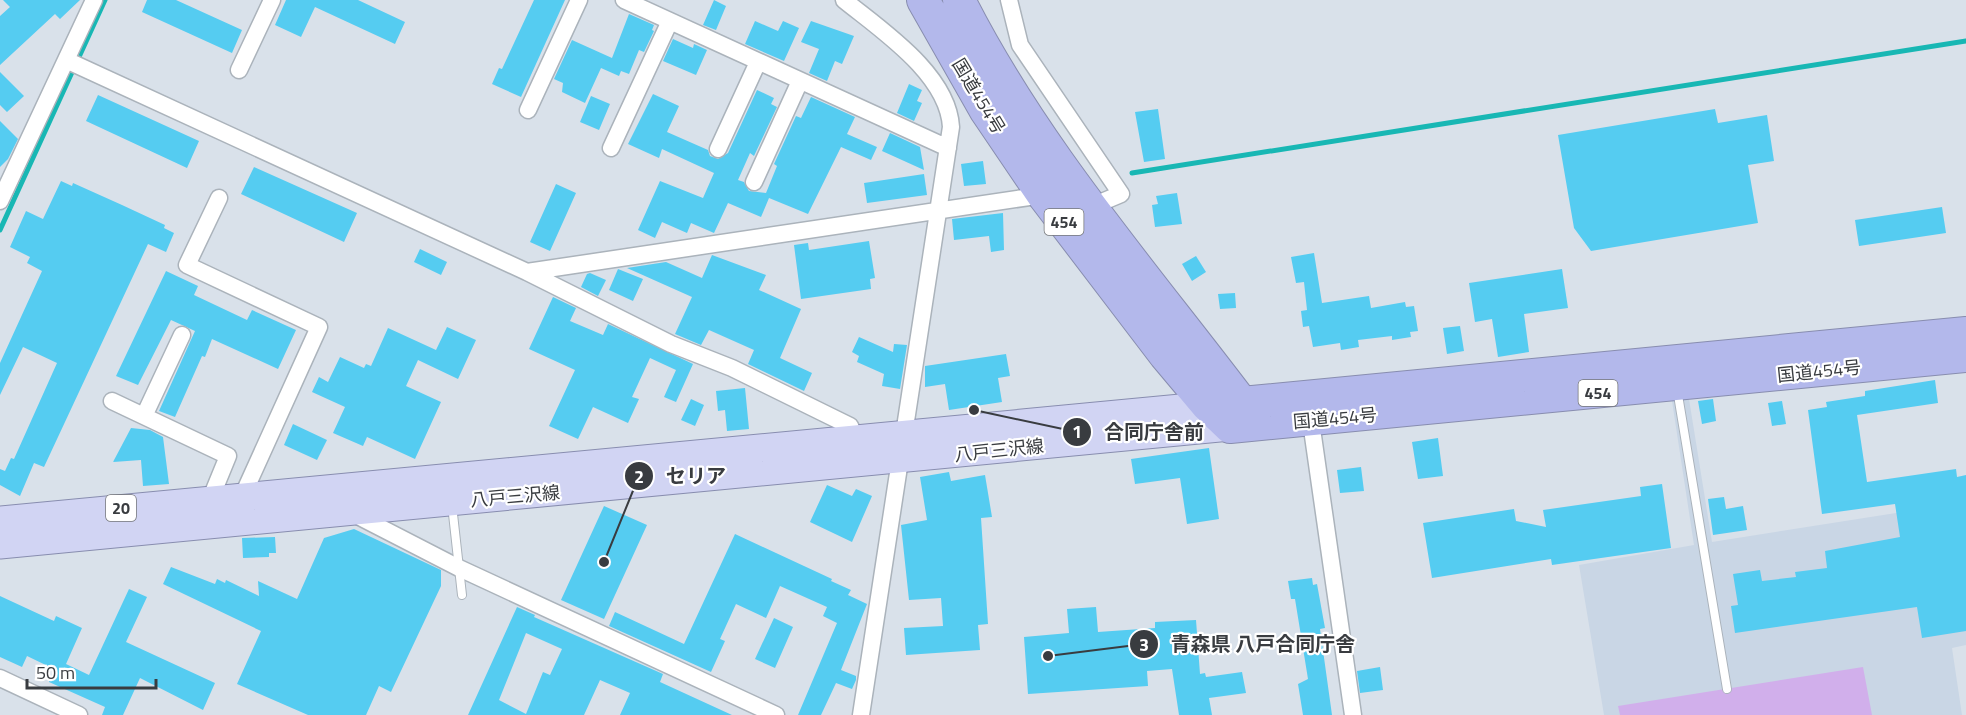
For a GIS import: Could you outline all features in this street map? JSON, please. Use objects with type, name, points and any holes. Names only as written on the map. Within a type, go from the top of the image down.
[{"type":"highway","name":"国道454号","points":[[923,0],[986,111],[1043,195],[1207,405],[1236,415],[1966,333]]},
{"type":"highway","name":"国道454号","points":[[959,0],[984,51],[1036,131],[1236,415]]},
{"type":"highway","name":"国道454号","points":[[1309,408],[1677,385],[1966,356]]},
{"type":"main road","name":"八戸三沢線","points":[[0,545],[348,512],[451,490],[857,440],[901,448],[1207,405]]},
{"type":"main road","name":"八戸三沢線","points":[[0,520],[242,497],[451,490],[1236,415]]},
{"type":"street","points":[[0,201],[94,0]]},
{"type":"street","points":[[239,70],[272,0]]},
{"type":"street","points":[[528,110],[579,0]]},
{"type":"street","points":[[624,0],[948,148]]},
{"type":"street","points":[[844,0],[914,56],[950,113],[948,148],[861,715]]},
{"type":"street","points":[[1008,0],[1020,45],[1121,194],[1090,207]]},
{"type":"street","points":[[611,148],[670,21]]},
{"type":"street","points":[[66,60],[527,272],[671,344],[732,368],[850,426],[857,440]]},
{"type":"street","points":[[718,149],[758,62]]},
{"type":"street","points":[[754,182],[800,81]]},
{"type":"street","points":[[527,272],[1043,195]]},
{"type":"street","points":[[219,198],[187,265],[319,327],[242,497]]},
{"type":"street","points":[[144,416],[182,335]]},
{"type":"street","points":[[112,401],[228,456],[210,500]]},
{"type":"street","points":[[1309,408],[1353,715]]},
{"type":"street","points":[[348,512],[459,568],[776,715]]},
{"type":"street","points":[[0,678],[79,715]]},
{"type":"lane","points":[[1677,385],[1727,689]]},
{"type":"lane","points":[[451,490],[462,595]]},
{"type":"shaded area","points":[[1689,399],[1712,542],[1966,502],[1966,645],[1952,648],[1962,715],[1604,715],[1579,565],[1694,545],[1672,401]]},
{"type":"shaded area","points":[[1863,667],[1872,715],[1620,715],[1618,706]]},
{"type":"building","points":[[3,0],[80,0],[60,19],[55,14],[0,65],[0,16],[10,7]]},
{"type":"building","points":[[147,0],[176,0],[242,30],[232,53],[142,12]]},
{"type":"building","points":[[286,0],[358,0],[405,22],[395,44],[315,7],[301,37],[275,25]]},
{"type":"building","points":[[534,0],[565,0],[521,97],[492,84],[499,68],[502,69]]},
{"type":"building","points":[[714,0],[726,6],[716,30],[703,25]]},
{"type":"building","points":[[629,14],[654,25],[652,30],[654,31],[644,52],[639,50],[629,74],[621,71],[619,76],[601,68],[585,103],[562,92],[563,83],[554,79],[572,40],[612,58]]},
{"type":"building","points":[[755,21],[778,31],[783,21],[799,28],[784,61],[745,44]]},
{"type":"building","points":[[811,21],[854,36],[842,64],[835,61],[827,81],[809,73],[819,49],[801,42]]},
{"type":"building","points":[[673,39],[693,48],[694,44],[707,50],[696,75],[663,61]]},
{"type":"building","points":[[0,72],[24,96],[7,112],[0,105]]},
{"type":"building","points":[[909,84],[922,90],[917,101],[922,103],[914,121],[897,113]]},
{"type":"building","points":[[757,90],[774,98],[771,104],[777,107],[754,156],[750,153],[738,180],[744,182],[749,191],[766,193],[777,166],[774,164],[796,116],[801,118],[811,97],[855,117],[847,134],[877,147],[871,160],[841,147],[808,214],[769,198],[761,217],[728,203],[714,233],[691,223],[687,233],[662,222],[655,238],[638,230],[660,181],[703,198],[714,173],[662,149],[659,158],[628,144],[653,94],[679,106],[667,132],[708,150],[710,156],[718,159],[728,153]]},
{"type":"building","points":[[98,95],[199,141],[187,168],[86,121]]},
{"type":"building","points":[[591,96],[610,104],[599,130],[580,122]]},
{"type":"building","points":[[1158,109],[1165,159],[1144,162],[1135,112]]},
{"type":"building","points":[[1715,109],[1718,123],[1767,115],[1774,161],[1748,165],[1758,223],[1591,251],[1574,228],[1558,135]]},
{"type":"building","points":[[0,121],[18,139],[8,159],[0,167]]},
{"type":"building","points":[[890,133],[920,147],[924,170],[882,151]]},
{"type":"building","points":[[983,161],[986,184],[964,186],[961,164]]},
{"type":"building","points":[[254,167],[357,213],[344,242],[241,194]]},
{"type":"building","points":[[924,174],[927,195],[867,203],[864,183]]},
{"type":"building","points":[[61,181],[72,186],[73,183],[122,205],[165,225],[164,228],[174,233],[166,252],[148,244],[44,467],[34,463],[20,496],[0,485],[0,469],[5,471],[11,458],[14,459],[57,363],[23,347],[0,395],[0,363],[42,271],[27,263],[30,257],[10,247],[26,211],[43,219]]},
{"type":"building","points":[[556,184],[576,193],[550,251],[530,242]]},
{"type":"building","points":[[1177,193],[1182,224],[1155,227],[1152,205],[1158,204],[1156,196]]},
{"type":"building","points":[[1942,207],[1946,233],[1859,246],[1855,220]]},
{"type":"building","points":[[1003,213],[1004,250],[991,252],[989,236],[954,240],[952,219]]},
{"type":"building","points":[[869,241],[875,278],[870,279],[871,289],[801,299],[794,245],[808,243],[809,250]]},
{"type":"building","points":[[420,249],[447,262],[441,275],[414,262]]},
{"type":"building","points":[[1314,253],[1322,303],[1369,296],[1371,308],[1405,302],[1406,307],[1414,306],[1418,331],[1410,332],[1411,337],[1392,340],[1392,336],[1358,340],[1359,347],[1341,350],[1340,343],[1313,347],[1309,326],[1303,327],[1301,311],[1307,310],[1304,282],[1296,283],[1291,257]]},
{"type":"building","points":[[712,255],[766,275],[759,290],[801,309],[780,358],[812,373],[804,391],[748,364],[754,350],[709,330],[701,345],[675,334],[692,297],[627,268],[666,262],[702,278]]},
{"type":"building","points":[[1196,256],[1206,272],[1192,281],[1182,264]]},
{"type":"building","points":[[618,269],[643,279],[633,301],[609,290]]},
{"type":"building","points":[[1562,269],[1568,308],[1524,314],[1529,352],[1498,357],[1492,319],[1475,322],[1469,283]]},
{"type":"building","points":[[166,271],[198,286],[194,295],[247,320],[252,310],[296,330],[278,369],[212,339],[175,417],[159,411],[195,331],[171,320],[138,385],[116,376]]},
{"type":"building","points":[[590,273],[606,280],[598,296],[581,287],[587,274]]},
{"type":"building","points":[[1235,293],[1236,308],[1220,309],[1218,294]]},
{"type":"building","points":[[553,297],[576,308],[570,321],[603,335],[608,324],[693,364],[676,402],[664,397],[676,370],[650,358],[632,397],[639,399],[628,423],[593,407],[578,439],[549,426],[575,370],[529,349]]},
{"type":"building","points":[[1460,326],[1464,351],[1447,354],[1443,328]]},
{"type":"building","points":[[447,327],[476,340],[458,379],[418,360],[406,386],[441,402],[415,459],[367,437],[363,446],[333,433],[345,407],[312,392],[319,377],[328,382],[340,357],[364,368],[366,364],[371,366],[388,328],[436,350]]},
{"type":"building","points":[[859,337],[893,352],[894,344],[907,345],[900,389],[882,386],[884,374],[857,362],[859,356],[852,352]]},
{"type":"building","points":[[1006,354],[1010,376],[998,378],[1002,402],[949,410],[945,384],[925,387],[925,366]]},
{"type":"building","points":[[1935,380],[1938,403],[1857,415],[1867,482],[1956,469],[1957,477],[1966,475],[1966,631],[1922,638],[1917,607],[1735,633],[1731,606],[1738,605],[1733,574],[1760,570],[1762,581],[1796,577],[1795,572],[1827,568],[1825,551],[1900,537],[1895,504],[1822,514],[1808,410],[1827,407],[1826,402],[1865,396],[1865,391]]},
{"type":"building","points":[[745,388],[749,429],[727,431],[725,410],[718,411],[716,391]]},
{"type":"building","points":[[691,399],[704,405],[695,426],[681,420]]},
{"type":"building","points":[[1713,399],[1716,421],[1702,424],[1698,401]]},
{"type":"building","points":[[1782,401],[1786,424],[1772,426],[1768,403]]},
{"type":"building","points":[[293,424],[327,440],[317,460],[284,445]]},
{"type":"building","points":[[131,428],[150,430],[163,437],[169,484],[143,486],[141,460],[113,462]]},
{"type":"building","points":[[1438,438],[1443,476],[1418,479],[1412,442]]},
{"type":"building","points":[[1209,448],[1219,519],[1187,524],[1180,478],[1135,484],[1131,459]]},
{"type":"building","points":[[1361,467],[1364,491],[1340,493],[1337,470]]},
{"type":"building","points":[[949,472],[951,481],[985,475],[992,517],[981,518],[988,624],[978,625],[980,650],[906,655],[904,628],[943,626],[941,598],[909,600],[901,525],[927,520],[920,477]]},
{"type":"building","points":[[1662,484],[1671,548],[1552,565],[1551,559],[1432,578],[1423,523],[1514,509],[1516,521],[1546,527],[1543,510],[1641,496],[1640,487]]},
{"type":"building","points":[[827,485],[852,496],[856,489],[872,496],[852,542],[810,522]]},
{"type":"building","points":[[1724,497],[1726,509],[1743,506],[1747,530],[1713,535],[1708,499]]},
{"type":"building","points":[[604,506],[647,525],[604,619],[561,600]]},
{"type":"building","points":[[354,529],[441,570],[441,586],[391,692],[379,686],[366,715],[308,715],[237,684],[261,631],[163,584],[171,567],[215,584],[217,579],[225,583],[226,580],[259,596],[258,581],[297,599],[324,538]]},
{"type":"building","points":[[735,534],[832,579],[831,581],[851,590],[848,595],[867,604],[841,670],[856,676],[856,680],[852,689],[836,683],[821,715],[798,715],[837,623],[823,616],[827,607],[780,586],[766,618],[736,604],[720,639],[725,641],[711,672],[609,626],[615,612],[684,644]]},
{"type":"building","points":[[275,537],[276,553],[269,553],[269,557],[243,558],[242,538]]},
{"type":"building","points":[[1312,578],[1313,585],[1317,584],[1325,628],[1320,629],[1332,715],[1303,715],[1298,684],[1308,679],[1295,599],[1291,599],[1288,581]]},
{"type":"building","points":[[129,589],[147,597],[126,642],[215,683],[203,710],[140,678],[123,715],[102,715],[105,707],[49,682],[54,669],[27,656],[22,667],[0,657],[0,596],[54,621],[56,616],[82,628],[66,664],[89,675]]},
{"type":"building","points":[[517,607],[535,615],[534,617],[663,674],[660,682],[732,715],[620,715],[630,693],[600,680],[584,715],[468,715]],"holes":[[[526,633],[562,649],[550,675],[543,672],[526,714],[499,700]]]},
{"type":"building","points":[[1096,607],[1098,632],[1155,628],[1155,622],[1196,620],[1200,674],[1205,673],[1206,677],[1242,672],[1246,693],[1209,698],[1212,715],[1179,715],[1172,669],[1147,671],[1148,686],[1028,694],[1024,637],[1069,633],[1067,609]]},
{"type":"building","points":[[774,618],[793,627],[775,668],[755,659]]},
{"type":"building","points":[[1380,667],[1383,690],[1360,693],[1357,671]]},
{"type":"waterway","points":[[0,230],[105,0]]},
{"type":"waterway","points":[[1132,173],[1966,41]]},
{"type":"place","name":"合同庁舎前","points":[[974,410]]},
{"type":"place","name":"セリア","points":[[604,562]]},
{"type":"place","name":"青森県 八戸合同庁舎","points":[[1048,656]]}]
